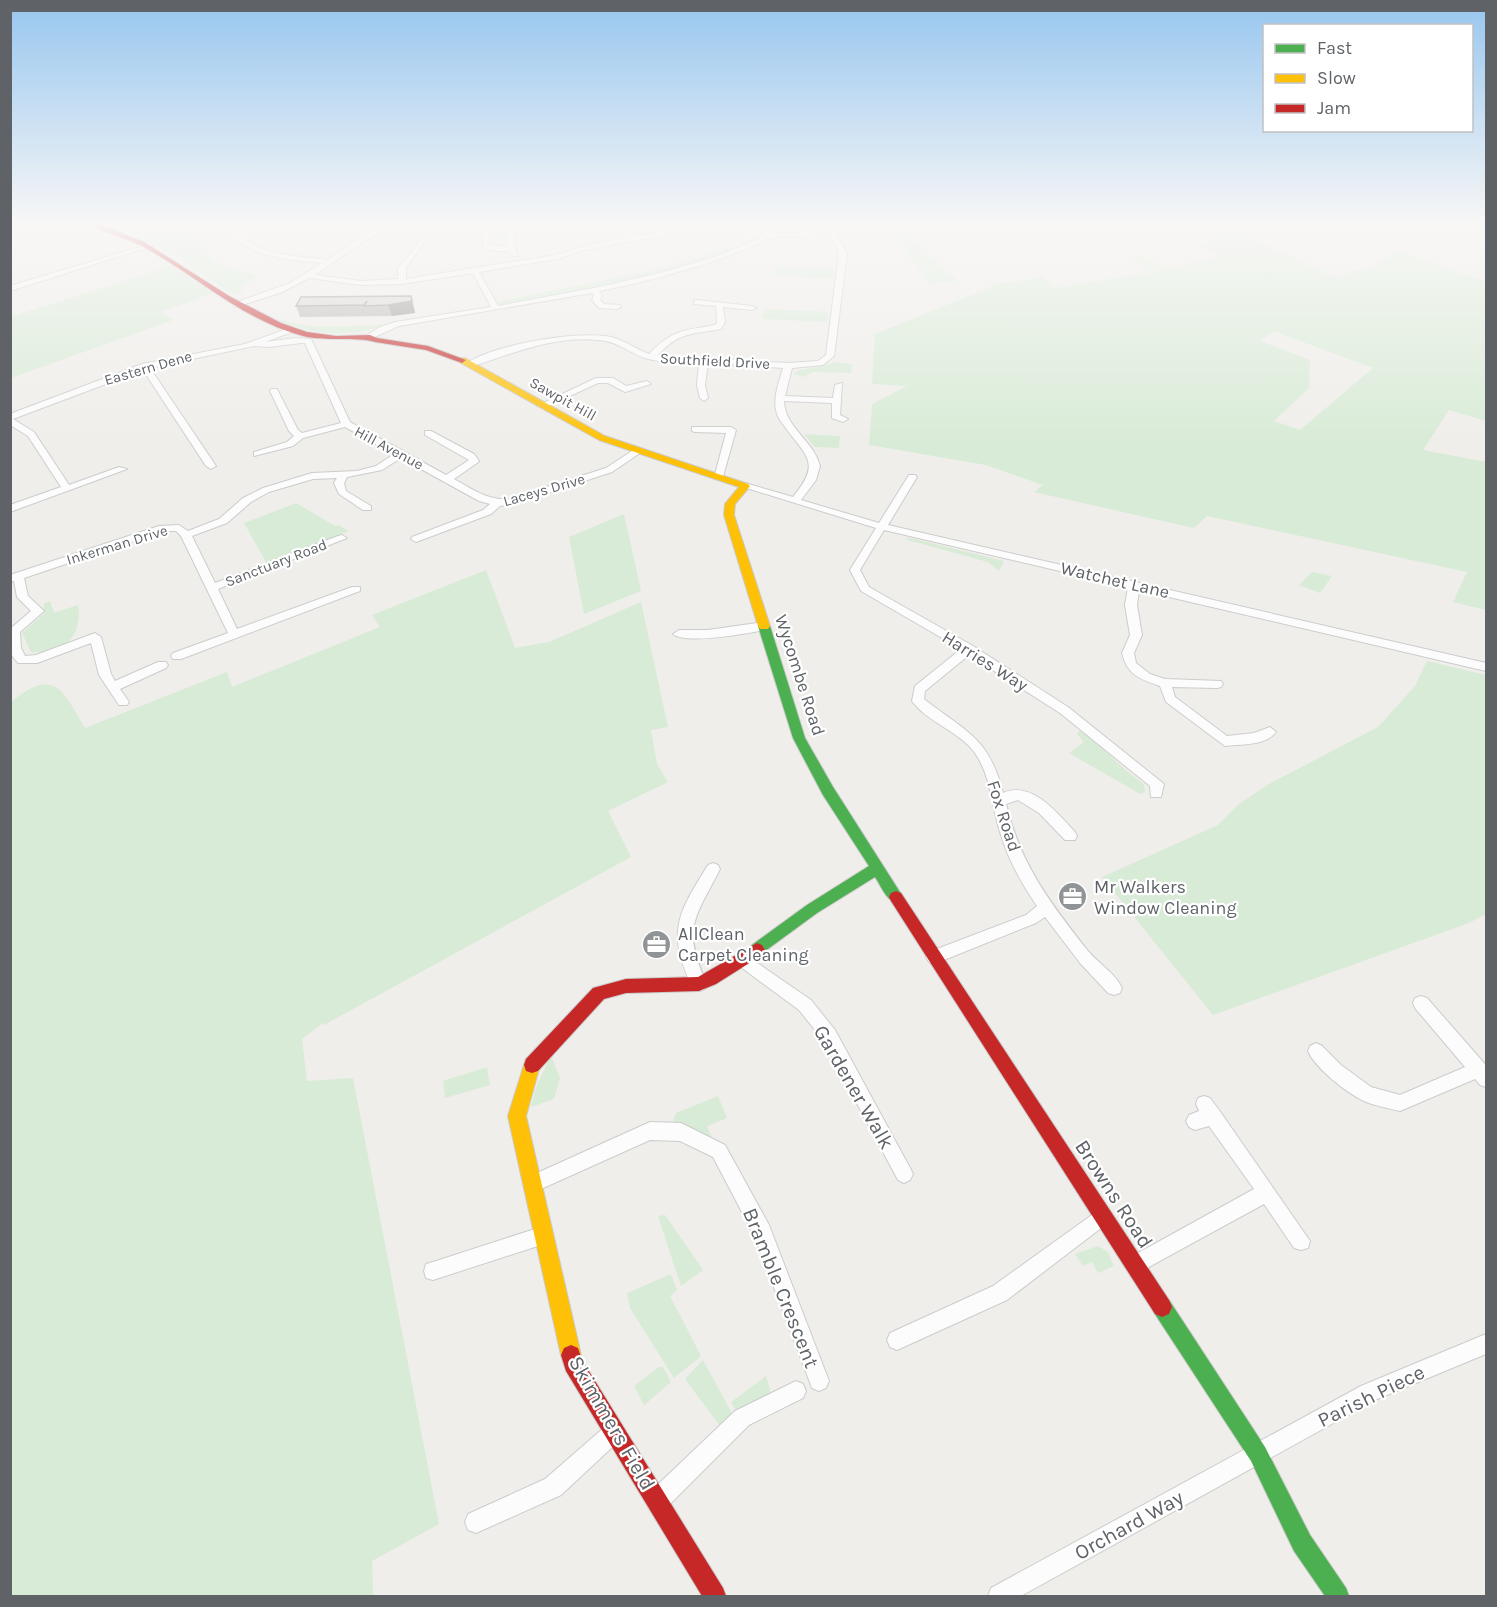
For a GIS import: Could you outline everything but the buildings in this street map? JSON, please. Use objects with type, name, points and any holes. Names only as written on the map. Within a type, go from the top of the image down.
[{"type":"street","name":"Sawpit Hill","points":[[226,297],[256,317],[289,330],[342,339],[370,337],[375,340],[428,348],[470,364],[585,430],[638,451],[745,486]]},
{"type":"street","points":[[238,305],[263,297]]},
{"type":"street","points":[[489,297],[493,305]]},
{"type":"street","points":[[370,337],[398,324],[530,297]]},
{"type":"street","points":[[493,305],[556,297]]},
{"type":"street","points":[[596,297],[602,306],[617,307]]},
{"type":"street","name":"Southfield Drive","points":[[470,364],[497,353],[569,338],[590,337],[609,339],[635,353],[651,357],[788,366],[820,363],[830,356],[837,297]]},
{"type":"street","points":[[697,302],[752,308]]},
{"type":"street","points":[[651,357],[667,340],[678,334],[718,327],[721,322],[719,308],[721,305]]},
{"type":"street","name":"Eastern Dene","points":[[10,419],[145,366],[256,344],[289,330]]},
{"type":"street","name":"Hill Avenue","points":[[256,344],[271,345],[301,339],[308,341],[346,424],[483,499],[497,503]]},
{"type":"street","points":[[704,361],[700,376],[701,394],[704,398]]},
{"type":"street","points":[[145,366],[211,466]]},
{"type":"street","points":[[788,366],[780,408],[783,418],[814,457],[816,467],[811,483],[795,501]]},
{"type":"street","points":[[541,406],[596,381],[610,381],[625,389],[647,384]]},
{"type":"street","points":[[839,385],[835,416],[843,418]]},
{"type":"street","points":[[274,391],[294,431],[300,436]]},
{"type":"street","points":[[781,398],[837,401]]},
{"type":"street","points":[[10,419],[31,434],[67,489]]},
{"type":"street","points":[[257,454],[290,444],[300,436],[346,424]]},
{"type":"street","points":[[695,429],[730,430],[719,478]]},
{"type":"street","points":[[428,433],[471,456],[474,461],[447,479]]},
{"type":"street","name":"Laceys Drive","points":[[416,539],[487,512],[497,503],[510,502],[609,470],[638,451]]},
{"type":"street","points":[[186,535],[223,521],[247,500],[266,490],[312,476],[357,474],[379,468],[401,454]]},
{"type":"street","points":[[10,509],[122,469]]},
{"type":"street","points":[[343,475],[339,483],[342,492],[368,508]]},
{"type":"street","points":[[883,527],[912,477]]},
{"type":"street","name":"Watchet Lane","points":[[745,486],[883,527],[1486,667]]},
{"type":"street","name":"Wycombe Road","points":[[745,486],[730,504],[729,515],[799,738],[828,791],[934,957]]},
{"type":"street","name":"Harries Way","points":[[883,527],[855,570],[865,589],[969,649],[1064,710],[1160,788]]},
{"type":"street","name":"Inkerman Drive","points":[[14,578],[163,528],[179,528],[186,535],[234,634]]},
{"type":"street","name":"Sanctuary Road","points":[[211,588],[342,538]]},
{"type":"street","points":[[14,578],[23,597],[38,611],[14,630],[13,655],[30,661],[94,633],[105,675],[123,702]]},
{"type":"street","points":[[1134,585],[1131,605],[1136,635],[1128,653],[1131,665],[1146,677],[1165,684],[1217,684]]},
{"type":"street","points":[[177,656],[356,589]]},
{"type":"street","points":[[680,634],[708,634],[764,626]]},
{"type":"street","name":"Fox Road","points":[[969,649],[919,689],[918,701],[979,749],[987,763],[1007,836],[1025,877],[1085,958],[1114,988]]},
{"type":"street","points":[[113,687],[162,665]]},
{"type":"street","points":[[1165,684],[1170,699],[1226,741],[1256,738],[1270,732]]},
{"type":"street","points":[[998,802],[1013,795],[1021,796],[1040,805],[1071,836]]},
{"type":"street","points":[[713,869],[688,909],[683,937],[688,963],[699,984],[742,960],[812,909],[878,868]]},
{"type":"street","points":[[934,957],[1030,919],[1046,907]]},
{"type":"street","name":"Browns Road","points":[[934,957],[1258,1454],[1302,1543],[1338,1596]]},
{"type":"street","name":"Gardener Walk","points":[[742,960],[805,1005],[829,1035],[904,1174]]},
{"type":"street","name":"Skimmers Field","points":[[699,984],[626,986],[599,993],[532,1064],[517,1116],[573,1364],[715,1596]]},
{"type":"street","points":[[1316,1051],[1335,1071],[1367,1094],[1400,1103],[1482,1074],[1421,1003]]},
{"type":"street","points":[[1195,1121],[1209,1110],[1301,1241]]},
{"type":"street","name":"Bramble Crescent","points":[[532,1184],[650,1131],[681,1132],[719,1151],[762,1232],[819,1382]]},
{"type":"street","points":[[1136,1265],[1267,1192]]},
{"type":"street","points":[[897,1340],[1000,1293],[1103,1216]]},
{"type":"street","points":[[433,1271],[544,1236]]},
{"type":"street","name":"Parish Piece","points":[[1258,1454],[1368,1393],[1486,1344]]},
{"type":"street","points":[[657,1501],[742,1418],[796,1391]]},
{"type":"street","points":[[476,1522],[553,1487],[615,1432]]},
{"type":"street","name":"Orchard Way","points":[[999,1596],[1258,1454]]},
{"type":"green space","points":[[73,297],[203,297],[160,312],[173,320],[11,378],[10,317]]},
{"type":"green space","points":[[520,297],[550,297],[507,305],[497,304],[500,301]]},
{"type":"green space","points":[[966,297],[1486,297],[1486,421],[1449,410],[1423,450],[1486,462],[1486,610],[1453,602],[1467,572],[1207,516],[1194,528],[1034,492],[1043,485],[986,465],[869,445],[872,404],[907,386],[872,384],[875,334]],"holes":[[[1272,332],[1276,332],[1373,368],[1300,430],[1274,421],[1309,388],[1310,360],[1260,341]]]},
{"type":"green space","points":[[765,309],[828,312],[827,322],[762,319]]},
{"type":"green space","points":[[286,319],[285,321],[311,326],[388,325],[360,332],[334,333],[308,330],[280,321]]},
{"type":"green space","points":[[833,362],[852,364],[851,373],[813,372],[803,377],[793,374],[797,371]]},
{"type":"green space","points":[[804,434],[840,436],[839,448],[815,447]]},
{"type":"green space","points":[[296,503],[335,526],[338,525],[349,531],[267,564],[244,523]]},
{"type":"green space","points":[[624,514],[641,591],[584,614],[569,537]]},
{"type":"green space","points":[[911,538],[1004,561],[999,571],[988,562],[904,539]]},
{"type":"green space","points":[[486,570],[515,648],[549,642],[641,602],[668,727],[651,730],[657,764],[668,782],[608,811],[631,857],[324,1025],[323,1023],[302,1039],[307,1081],[353,1078],[439,1524],[372,1561],[373,1596],[11,1596],[11,702],[38,685],[48,684],[64,694],[85,728],[227,672],[232,687],[380,627],[372,615]]},
{"type":"green space","points":[[1312,572],[1332,576],[1320,593],[1299,585]]},
{"type":"green space","points":[[50,601],[54,613],[78,605],[79,616],[74,635],[61,647],[42,652],[31,652],[22,633],[44,614],[44,603]]},
{"type":"green space","points":[[1427,661],[1486,675],[1486,914],[1469,923],[1213,1015],[1102,877],[1218,825],[1239,804],[1269,784],[1378,727],[1415,686]]},
{"type":"green space","points":[[1079,731],[1084,732],[1144,784],[1145,792],[1140,794],[1069,753],[1084,742],[1077,734]]},
{"type":"green space","points":[[551,1056],[560,1078],[554,1099],[531,1107],[536,1087]]},
{"type":"green space","points":[[487,1068],[490,1085],[445,1098],[443,1081]]},
{"type":"green space","points":[[718,1096],[727,1118],[707,1126],[714,1143],[671,1127],[676,1113]]},
{"type":"green space","points":[[665,1215],[703,1270],[681,1286],[658,1216]]},
{"type":"green space","points":[[1098,1246],[1108,1252],[1114,1266],[1098,1273],[1092,1262],[1083,1266],[1075,1254]]},
{"type":"green space","points":[[671,1274],[677,1290],[670,1296],[701,1356],[674,1378],[630,1308],[627,1293]]},
{"type":"green space","points":[[703,1360],[735,1419],[723,1430],[685,1379]]},
{"type":"green space","points":[[659,1367],[663,1367],[671,1382],[644,1405],[634,1386]]},
{"type":"green space","points":[[766,1376],[773,1400],[739,1417],[731,1402]]},
{"type":"traffic: fast","points":[[764,626],[799,738],[828,791],[896,897]]},
{"type":"traffic: fast","points":[[757,950],[812,909],[878,868]]},
{"type":"traffic: fast","points":[[1162,1307],[1258,1454],[1302,1543],[1338,1596]]},
{"type":"traffic: slow","points":[[462,360],[602,438],[745,486],[730,504],[729,515],[764,626]]},
{"type":"traffic: slow","points":[[532,1065],[517,1116],[571,1355]]},
{"type":"traffic: jam","points":[[224,297],[278,325],[306,334],[336,338],[370,337],[375,340],[428,348],[462,360]]},
{"type":"traffic: jam","points":[[896,897],[1162,1307]]},
{"type":"traffic: jam","points":[[532,1065],[599,993],[626,986],[699,984],[757,950]]},
{"type":"traffic: jam","points":[[571,1355],[573,1364],[715,1596]]},
{"type":"place","name":"Mr Walkers Window Cleaning","points":[[1073,897]]},
{"type":"place","name":"AllClean Carpet Cleaning","points":[[657,944]]}]
